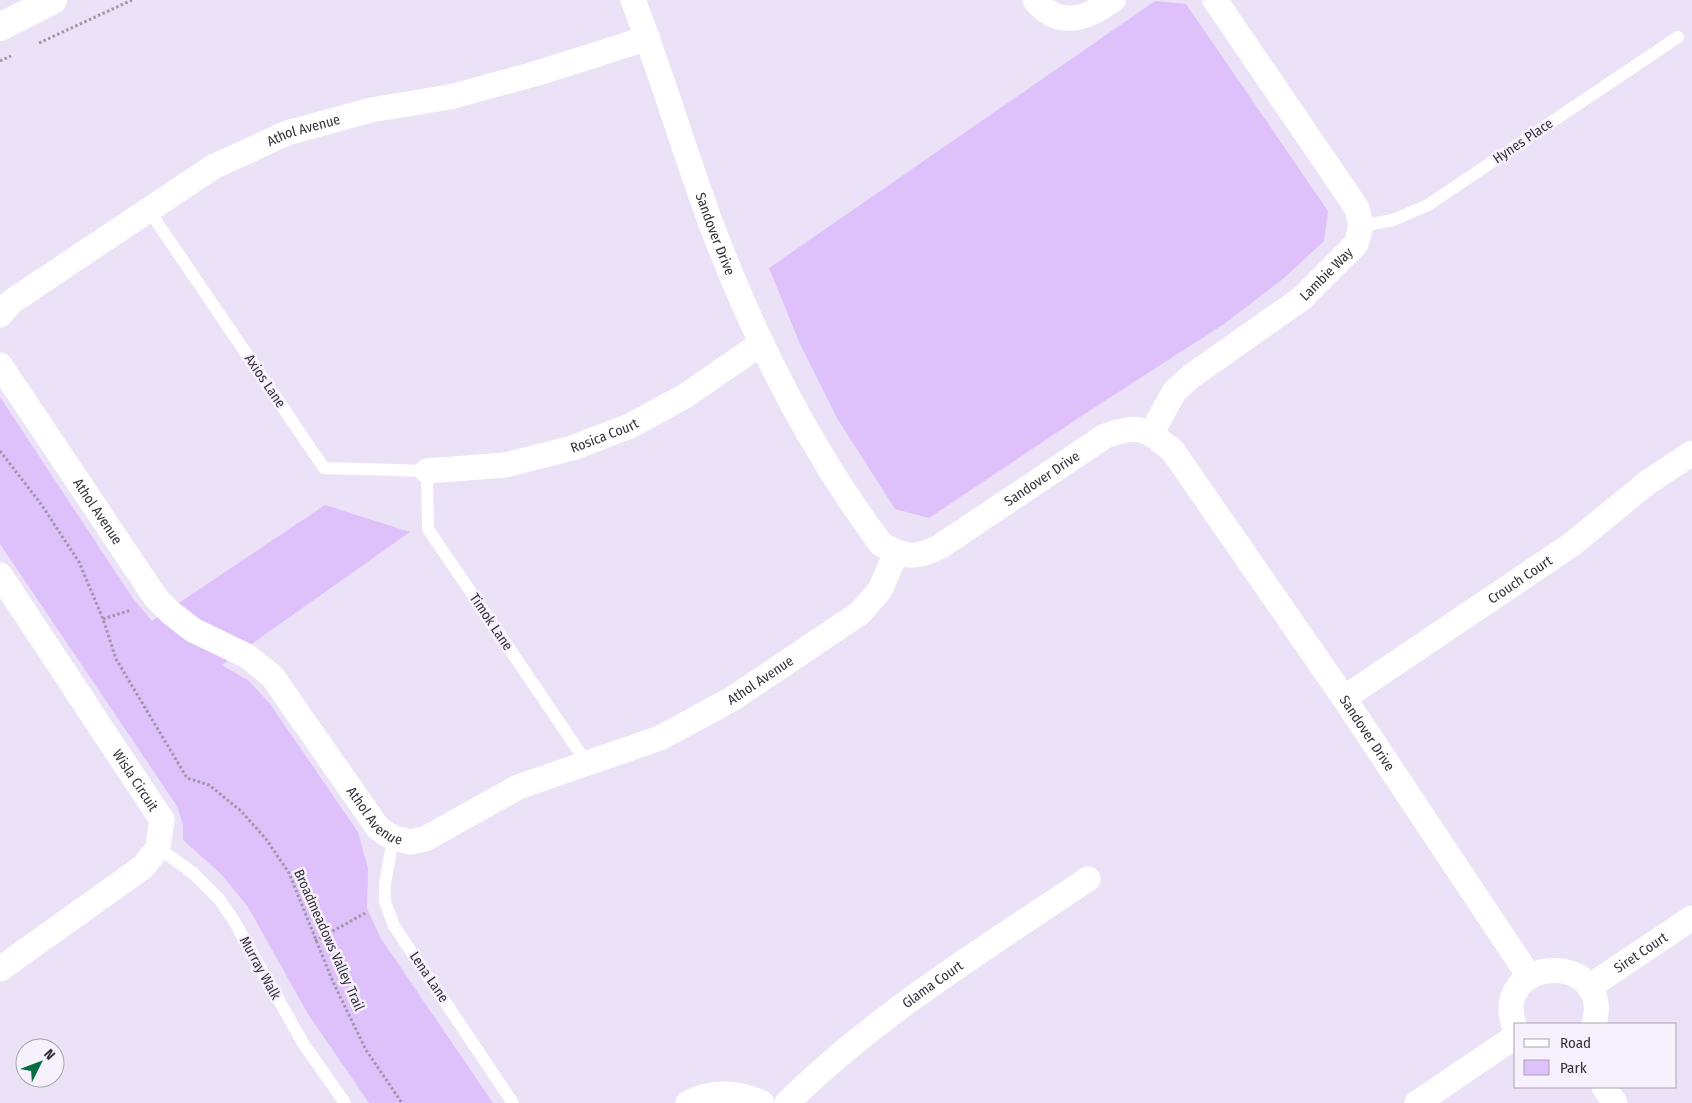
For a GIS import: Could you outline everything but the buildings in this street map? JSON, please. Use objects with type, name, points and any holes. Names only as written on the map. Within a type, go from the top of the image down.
[{"type":"street","points":[[0,27],[53,0]]},
{"type":"street","name":"Sandover Drive","points":[[633,0],[648,38],[709,219],[762,343],[813,440],[868,528],[881,544],[896,553],[922,556],[941,546],[1105,436],[1129,428],[1151,434],[1173,451],[1344,698],[1529,976]]},
{"type":"street","points":[[1035,0],[1042,8],[1060,18],[1081,18],[1113,0]]},
{"type":"street","points":[[1215,0],[1348,195],[1356,209],[1361,226]]},
{"type":"street","name":"Athol Avenue","points":[[0,315],[11,302],[213,167],[287,133],[371,110],[450,97],[538,73],[648,38]]},
{"type":"street","name":"Lambie Way","points":[[1151,434],[1174,392],[1190,377],[1301,299],[1356,244],[1361,226]]},
{"type":"street","name":"Rosica Court","points":[[427,471],[506,465],[572,448],[630,426],[685,396],[762,343]]},
{"type":"street","name":"Athol Avenue","points":[[0,365],[156,598],[171,614],[193,630],[247,656],[272,676],[378,828],[393,838],[411,842],[425,839],[518,787],[660,738],[732,700],[860,613],[880,590],[896,553]]},
{"type":"street","name":"Crouch Court","points":[[1344,698],[1571,545],[1648,483],[1692,453]]},
{"type":"street","name":"Wisla Circuit","points":[[0,575],[151,800],[162,820],[158,848]]},
{"type":"street","points":[[0,969],[143,867],[158,848]]},
{"type":"street","name":"Glama Court","points":[[787,1103],[866,1032],[932,984],[1088,879]]},
{"type":"street","name":"Siret Court","points":[[1589,987],[1692,918]]},
{"type":"street","points":[[1514,1026],[1511,1006],[1516,992],[1529,976],[1542,970],[1557,969],[1571,973],[1589,987],[1595,1001],[1596,1016],[1594,1023]]},
{"type":"street","points":[[1417,1103],[1514,1037]]},
{"type":"street","points":[[1605,1088],[1615,1103]]},
{"type":"street","points":[[688,1103],[706,1096],[722,1094],[736,1094],[762,1103]]},
{"type":"lane","name":"Hynes Place","points":[[1361,226],[1393,220],[1428,205],[1678,37]]},
{"type":"lane","name":"Axios Lane","points":[[148,209],[324,468],[427,471]]},
{"type":"lane","name":"Timok Lane","points":[[427,471],[428,529],[587,763]]},
{"type":"lane","name":"Lena Lane","points":[[393,838],[385,884],[385,902],[394,926],[514,1103]]},
{"type":"lane","name":"Murray Walk","points":[[158,848],[193,873],[219,899],[233,920],[284,1012],[346,1103]]},
{"type":"path","points":[[34,46],[132,0]]},
{"type":"path","points":[[0,61],[17,53]]},
{"type":"path","name":"Broadmeadows Valley Trail","points":[[0,451],[41,504],[79,562],[103,619],[116,659],[187,778],[209,785],[241,811],[266,839],[289,873],[315,940],[366,1050],[402,1103]]},
{"type":"path","points":[[315,940],[385,902]]},
{"type":"green space","points":[[1155,1],[1186,4],[1328,211],[1324,241],[1284,278],[1224,324],[929,518],[895,509],[837,418],[800,344],[769,268]]},
{"type":"green space","points":[[0,397],[132,597],[152,621],[325,505],[410,532],[222,665],[249,681],[270,704],[358,832],[368,868],[367,908],[380,937],[493,1103],[369,1103],[308,1014],[248,907],[221,874],[183,840],[183,825],[177,806],[0,544]]}]
